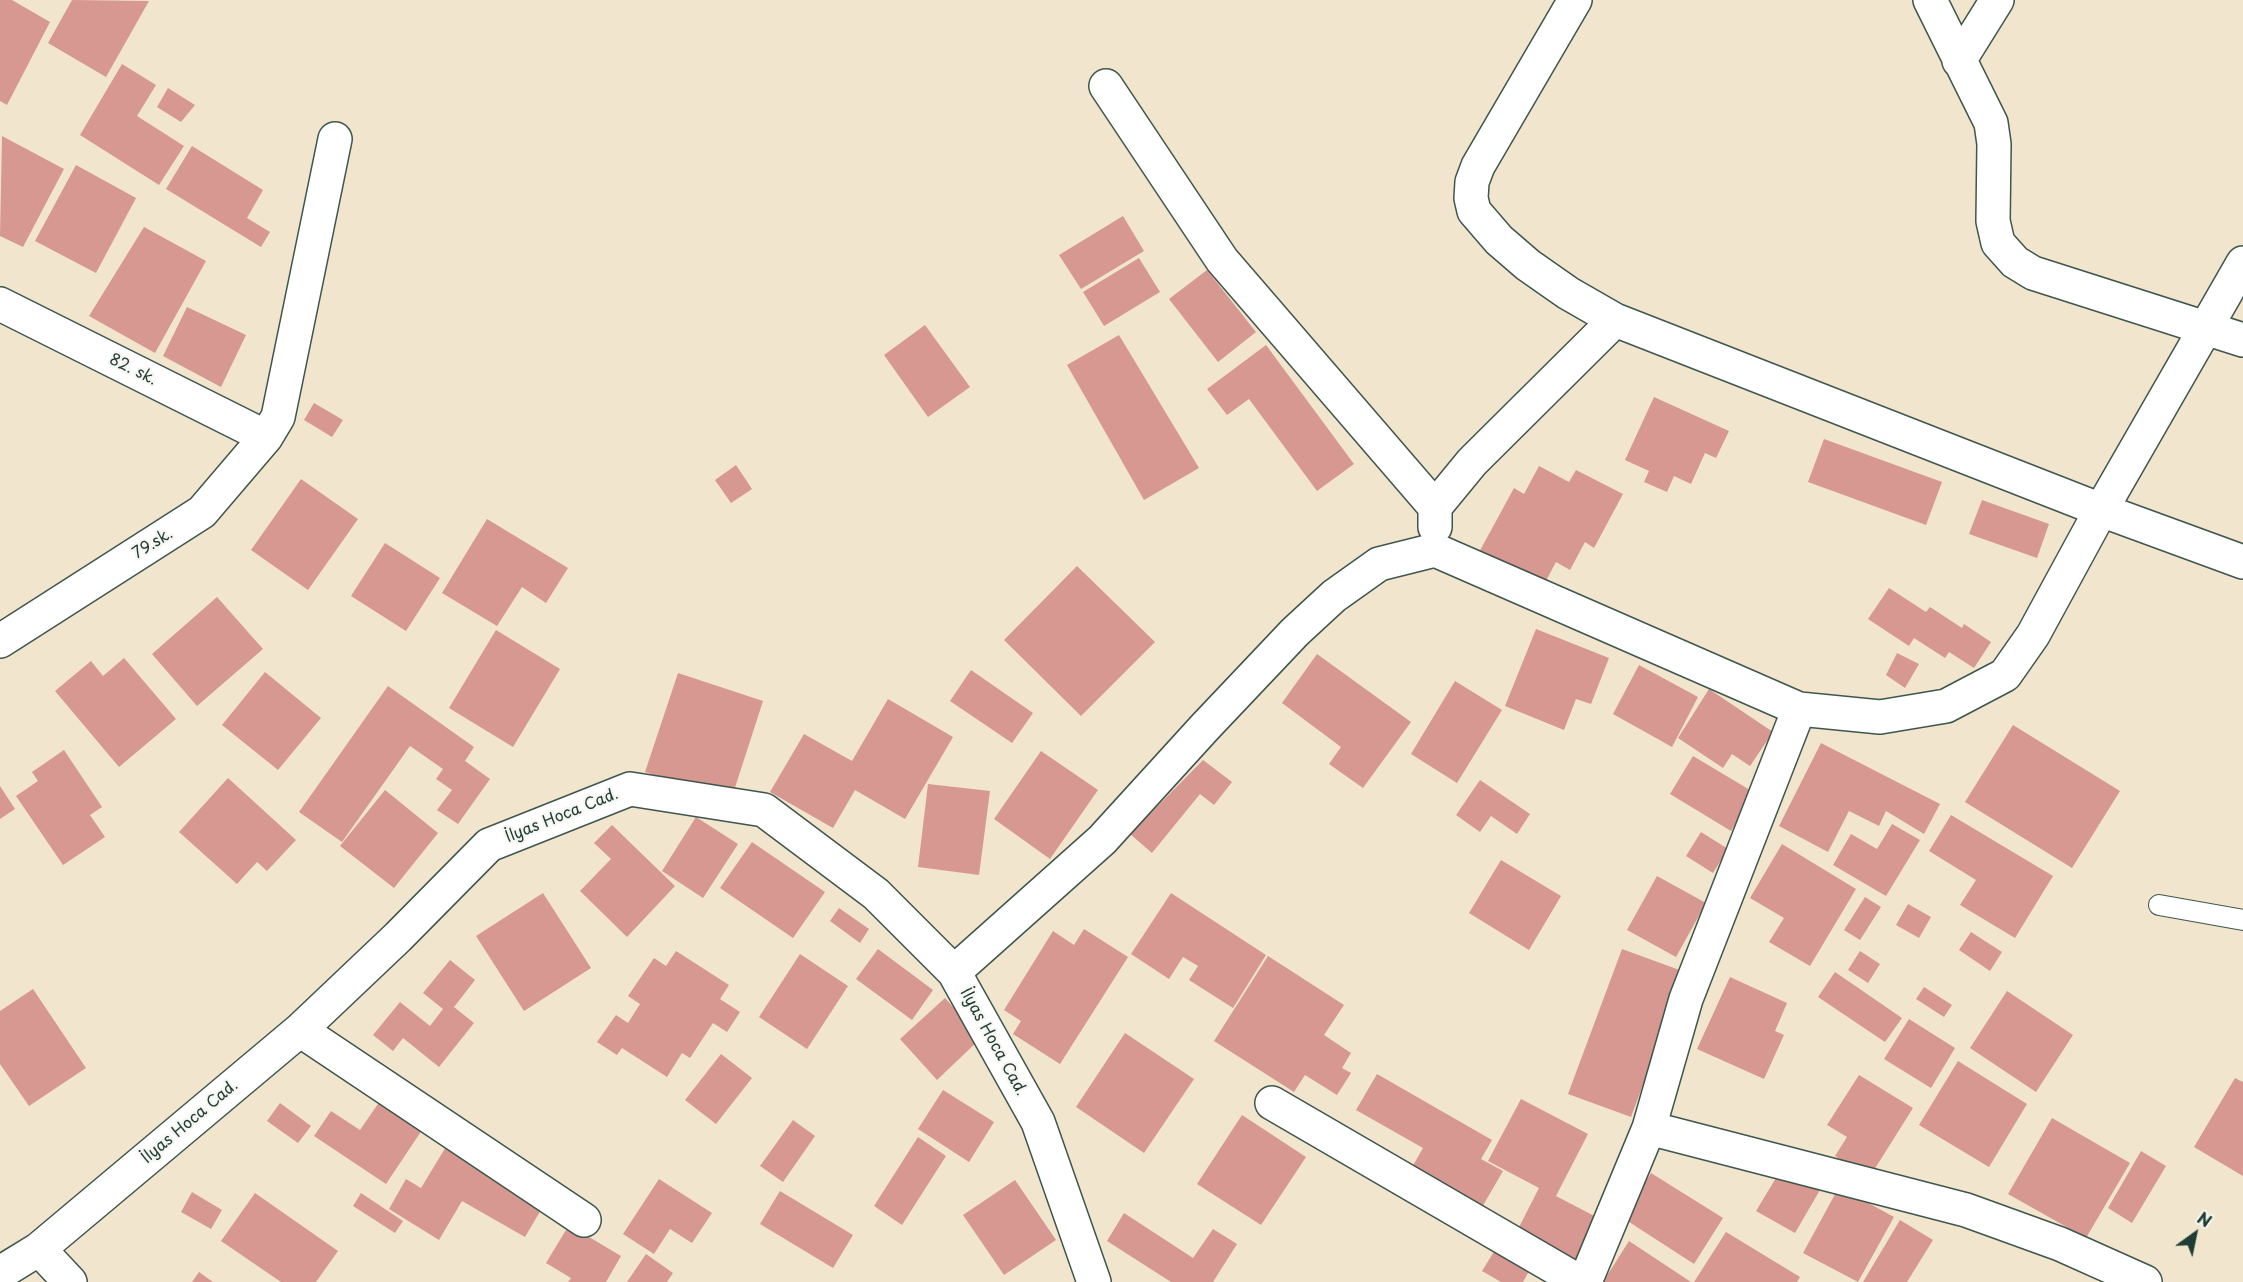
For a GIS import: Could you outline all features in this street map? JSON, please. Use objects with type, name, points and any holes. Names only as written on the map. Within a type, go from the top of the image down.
[{"type":"street","points":[[1575,0],[1478,166],[1472,182],[1471,198],[1474,211],[1499,240],[1528,265],[1568,293],[1615,320],[2100,510],[2243,562]]},
{"type":"street","points":[[1930,0],[1991,123],[1994,144],[1993,221],[1998,243],[2015,262],[2033,273],[2243,340]]},
{"type":"street","points":[[1959,61],[1997,0]]},
{"type":"street","points":[[1106,86],[1222,260],[1435,507]]},
{"type":"street","points":[[272,427],[335,139]]},
{"type":"street","points":[[954,972],[1102,840],[1221,709],[1295,632],[1334,596],[1379,564],[1435,550],[1799,709],[1880,717],[1946,706],[2005,675],[2033,635],[2100,510],[2243,263]]},
{"type":"street","name":"82. sk.","points":[[0,304],[272,427]]},
{"type":"street","points":[[1435,550],[1435,507],[1472,462],[1615,320]]},
{"type":"street","name":"79.sk.","points":[[0,641],[14,616],[202,512],[272,427]]},
{"type":"street","points":[[1585,1282],[1649,1128],[1686,999],[1799,709]]},
{"type":"street","name":"İlyas Hoca Cad.","points":[[0,1273],[39,1249],[300,1030],[398,937],[489,845],[630,789],[764,810],[876,894],[954,972],[1038,1122],[1094,1282]]},
{"type":"street","points":[[300,1030],[584,1220]]},
{"type":"street","points":[[1272,1103],[1580,1282]]},
{"type":"street","points":[[1649,1128],[1966,1210],[2060,1244],[2145,1282]]},
{"type":"street","points":[[39,1249],[70,1282]]},
{"type":"lane","points":[[2159,904],[2243,920]]},
{"type":"building","points":[[0,0],[12,0],[50,22],[7,105],[0,101]]},
{"type":"building","points":[[72,0],[149,1],[106,77],[48,43]]},
{"type":"building","points":[[122,64],[156,85],[137,116],[184,146],[159,185],[80,135]]},
{"type":"building","points":[[168,88],[195,105],[181,122],[157,107]]},
{"type":"building","points":[[2,136],[64,169],[23,247],[0,236]]},
{"type":"building","points":[[192,146],[263,190],[247,218],[270,232],[261,247],[166,189]]},
{"type":"building","points":[[76,165],[136,198],[96,273],[35,241]]},
{"type":"building","points":[[1123,216],[1144,251],[1081,289],[1059,255]]},
{"type":"building","points":[[144,227],[206,261],[155,353],[89,316]]},
{"type":"building","points":[[1139,258],[1160,292],[1104,326],[1083,292]]},
{"type":"building","points":[[1207,270],[1256,332],[1218,362],[1169,299]]},
{"type":"building","points":[[187,307],[246,335],[221,387],[163,356]]},
{"type":"building","points":[[925,325],[970,387],[928,417],[884,355]]},
{"type":"building","points":[[1119,335],[1199,468],[1144,500],[1067,365]]},
{"type":"building","points":[[1266,345],[1354,464],[1317,491],[1249,399],[1227,415],[1207,389]]},
{"type":"building","points":[[1654,397],[1729,431],[1716,458],[1705,453],[1691,484],[1674,476],[1667,492],[1644,482],[1649,471],[1625,460]]},
{"type":"building","points":[[314,403],[343,420],[332,437],[304,420]]},
{"type":"building","points":[[1824,439],[1942,482],[1926,525],[1808,482]]},
{"type":"building","points":[[736,465],[752,489],[731,503],[715,480]]},
{"type":"building","points":[[1539,466],[1569,482],[1576,470],[1623,494],[1594,548],[1585,542],[1570,570],[1556,562],[1541,590],[1477,556],[1514,488],[1524,494]]},
{"type":"building","points":[[301,479],[358,519],[308,590],[251,550]]},
{"type":"building","points":[[1982,500],[2049,524],[2037,558],[1969,534]]},
{"type":"building","points":[[487,519],[568,568],[546,603],[522,587],[497,626],[442,593]]},
{"type":"building","points":[[385,543],[440,578],[406,631],[351,596]]},
{"type":"building","points":[[1077,566],[1155,642],[1081,716],[1004,640]]},
{"type":"building","points":[[1889,588],[1926,612],[1930,607],[1962,628],[1964,624],[1991,642],[1974,668],[1949,652],[1945,658],[1914,638],[1909,646],[1868,619]]},
{"type":"building","points":[[217,597],[263,649],[197,706],[152,654]]},
{"type":"building","points":[[1536,629],[1609,658],[1591,704],[1576,699],[1564,730],[1505,706]]},
{"type":"building","points":[[496,630],[560,669],[513,747],[449,708]]},
{"type":"building","points":[[1897,653],[1919,664],[1905,688],[1886,675]]},
{"type":"building","points":[[1317,654],[1411,722],[1363,788],[1329,764],[1341,747],[1282,703]]},
{"type":"building","points":[[124,658],[176,719],[119,767],[55,691],[91,661],[103,676]]},
{"type":"building","points":[[1639,665],[1698,697],[1672,747],[1613,714]]},
{"type":"building","points":[[971,670],[1033,713],[1012,743],[950,701]]},
{"type":"building","points":[[265,672],[321,718],[278,770],[222,725]]},
{"type":"building","points":[[678,673],[763,701],[731,800],[645,772]]},
{"type":"building","points":[[1455,681],[1502,710],[1457,783],[1411,754]]},
{"type":"building","points":[[388,686],[474,747],[465,761],[490,779],[458,824],[437,810],[452,790],[436,779],[443,769],[410,746],[342,842],[299,812]]},
{"type":"building","points":[[1709,689],[1773,732],[1750,766],[1732,754],[1723,768],[1678,738]]},
{"type":"building","points":[[888,699],[953,737],[905,819],[855,790],[833,828],[770,792],[804,734],[852,761]]},
{"type":"building","points":[[2013,725],[2120,791],[2072,868],[1965,802]]},
{"type":"building","points":[[1821,743],[1940,804],[1924,834],[1886,811],[1879,826],[1849,811],[1828,852],[1779,826]]},
{"type":"building","points":[[64,750],[102,807],[90,815],[105,837],[63,865],[16,796],[38,781],[32,772]]},
{"type":"building","points":[[1041,751],[1098,790],[1050,859],[994,819]]},
{"type":"building","points":[[1693,756],[1755,793],[1731,831],[1670,794]]},
{"type":"building","points":[[1203,760],[1232,782],[1214,805],[1200,794],[1152,853],[1130,834]]},
{"type":"building","points":[[228,778],[296,840],[267,871],[257,862],[237,884],[179,832]]},
{"type":"building","points":[[1480,780],[1530,814],[1517,834],[1491,816],[1480,832],[1456,815]]},
{"type":"building","points":[[928,784],[990,791],[979,875],[918,867]]},
{"type":"building","points":[[0,786],[15,809],[0,819]]},
{"type":"building","points":[[385,790],[438,833],[394,888],[340,846]]},
{"type":"building","points":[[1951,815],[2053,876],[2015,938],[1960,905],[1976,880],[1929,851]]},
{"type":"building","points":[[696,817],[738,844],[703,898],[662,871]]},
{"type":"building","points":[[1892,824],[1920,840],[1886,896],[1833,865],[1851,834],[1877,849]]},
{"type":"building","points":[[612,825],[675,886],[627,937],[580,891],[611,859],[594,843]]},
{"type":"building","points":[[1701,832],[1728,849],[1713,873],[1686,856]]},
{"type":"building","points":[[752,842],[825,892],[793,938],[720,888]]},
{"type":"building","points":[[1782,844],[1856,889],[1810,966],[1769,942],[1784,918],[1750,898]]},
{"type":"building","points":[[1501,860],[1561,896],[1529,950],[1469,913]]},
{"type":"building","points":[[1657,876],[1706,903],[1676,957],[1627,930]]},
{"type":"building","points":[[543,893],[591,968],[524,1011],[476,936]]},
{"type":"building","points":[[1171,893],[1266,955],[1233,1008],[1189,980],[1198,966],[1183,957],[1169,979],[1131,954]]},
{"type":"building","points":[[1865,897],[1881,907],[1860,940],[1844,930]]},
{"type":"building","points":[[1908,904],[1931,917],[1919,938],[1896,925]]},
{"type":"building","points":[[839,908],[869,929],[860,943],[830,921]]},
{"type":"building","points":[[1084,929],[1128,957],[1060,1064],[1013,1034],[1021,1021],[1004,1010],[1053,931],[1074,945]]},
{"type":"building","points":[[1971,932],[2002,952],[1990,971],[1959,950]]},
{"type":"building","points":[[878,949],[933,990],[912,1020],[856,979]]},
{"type":"building","points":[[1622,949],[1685,972],[1631,1117],[1568,1094]]},
{"type":"building","points":[[676,951],[729,985],[720,999],[740,1012],[727,1032],[713,1023],[690,1058],[682,1053],[667,1077],[622,1048],[617,1055],[597,1042],[616,1015],[628,1023],[640,1004],[628,996],[654,958],[666,966]]},
{"type":"building","points":[[1860,951],[1880,964],[1868,983],[1848,970]]},
{"type":"building","points":[[800,954],[848,986],[807,1049],[759,1017]]},
{"type":"building","points":[[1268,956],[1344,1005],[1324,1035],[1351,1053],[1342,1068],[1351,1073],[1337,1095],[1305,1075],[1294,1092],[1214,1041]]},
{"type":"building","points":[[450,960],[475,980],[454,1007],[474,1023],[439,1067],[403,1038],[393,1051],[373,1035],[400,1002],[430,1026],[443,1009],[423,993]]},
{"type":"building","points":[[1835,972],[1902,1018],[1885,1042],[1818,997]]},
{"type":"building","points":[[1730,977],[1787,1003],[1775,1031],[1784,1035],[1764,1079],[1697,1049]]},
{"type":"building","points":[[1924,987],[1952,1005],[1944,1017],[1916,999]]},
{"type":"building","points":[[33,989],[86,1068],[29,1106],[0,1064],[0,1011]]},
{"type":"building","points":[[2007,991],[2073,1035],[2036,1092],[1970,1048]]},
{"type":"building","points":[[945,998],[981,1038],[937,1080],[900,1039]]},
{"type":"building","points":[[1909,1019],[1955,1048],[1931,1088],[1884,1059]]},
{"type":"building","points":[[1125,1033],[1194,1079],[1144,1153],[1076,1107]]},
{"type":"building","points":[[721,1054],[752,1078],[716,1124],[685,1100]]},
{"type":"building","points":[[1958,1061],[2027,1104],[1989,1167],[1919,1125]]},
{"type":"building","points":[[1377,1074],[1492,1140],[1481,1159],[1503,1171],[1481,1209],[1411,1169],[1423,1148],[1356,1110]]},
{"type":"building","points":[[1859,1075],[1913,1108],[1869,1178],[1835,1156],[1847,1137],[1827,1125]]},
{"type":"building","points":[[2235,1078],[2243,1082],[2243,1176],[2194,1147]]},
{"type":"building","points":[[943,1090],[994,1122],[969,1162],[918,1129]]},
{"type":"building","points":[[1521,1099],[1588,1134],[1556,1196],[1602,1220],[1578,1266],[1516,1233],[1539,1188],[1488,1161]]},
{"type":"building","points":[[380,1101],[422,1130],[386,1184],[314,1136],[331,1111],[360,1130]]},
{"type":"building","points":[[280,1103],[311,1126],[298,1143],[267,1121]]},
{"type":"building","points":[[1242,1115],[1306,1157],[1261,1225],[1197,1184]]},
{"type":"building","points":[[2052,1118],[2130,1163],[2086,1238],[2008,1194]]},
{"type":"building","points":[[793,1120],[815,1136],[783,1182],[760,1166]]},
{"type":"building","points":[[918,1137],[946,1156],[902,1225],[874,1206]]},
{"type":"building","points":[[447,1145],[545,1203],[525,1237],[462,1201],[439,1240],[389,1209],[406,1179],[421,1188]]},
{"type":"building","points":[[2141,1151],[2166,1166],[2132,1223],[2108,1208]]},
{"type":"building","points":[[1782,1168],[1820,1190],[1795,1233],[1756,1211]]},
{"type":"building","points":[[1651,1173],[1723,1218],[1694,1264],[1623,1218]]},
{"type":"building","points":[[659,1179],[712,1213],[692,1243],[670,1229],[654,1254],[623,1234]]},
{"type":"building","points":[[1015,1180],[1056,1240],[1004,1275],[963,1215]]},
{"type":"building","points":[[1839,1187],[1894,1217],[1858,1282],[1803,1253]]},
{"type":"building","points":[[780,1191],[853,1235],[833,1268],[760,1224]]},
{"type":"building","points":[[192,1192],[222,1210],[211,1229],[181,1212]]},
{"type":"building","points":[[255,1193],[338,1251],[316,1282],[281,1282],[221,1241]]},
{"type":"building","points":[[361,1193],[403,1221],[395,1233],[353,1206]]},
{"type":"building","points":[[1124,1213],[1193,1258],[1213,1229],[1237,1244],[1213,1282],[1171,1282],[1107,1241]]},
{"type":"building","points":[[1900,1220],[1933,1240],[1907,1282],[1863,1282]]},
{"type":"building","points":[[569,1225],[621,1256],[606,1282],[568,1282],[571,1278],[546,1263]]},
{"type":"building","points":[[1726,1232],[1800,1277],[1797,1282],[1694,1282]]},
{"type":"building","points":[[1629,1241],[1691,1282],[1603,1282]]},
{"type":"building","points":[[1500,1242],[1534,1262],[1523,1282],[1501,1282],[1482,1271]]},
{"type":"building","points":[[646,1254],[673,1273],[667,1282],[627,1282]]},
{"type":"building","points":[[199,1272],[213,1282],[192,1282]]}]
